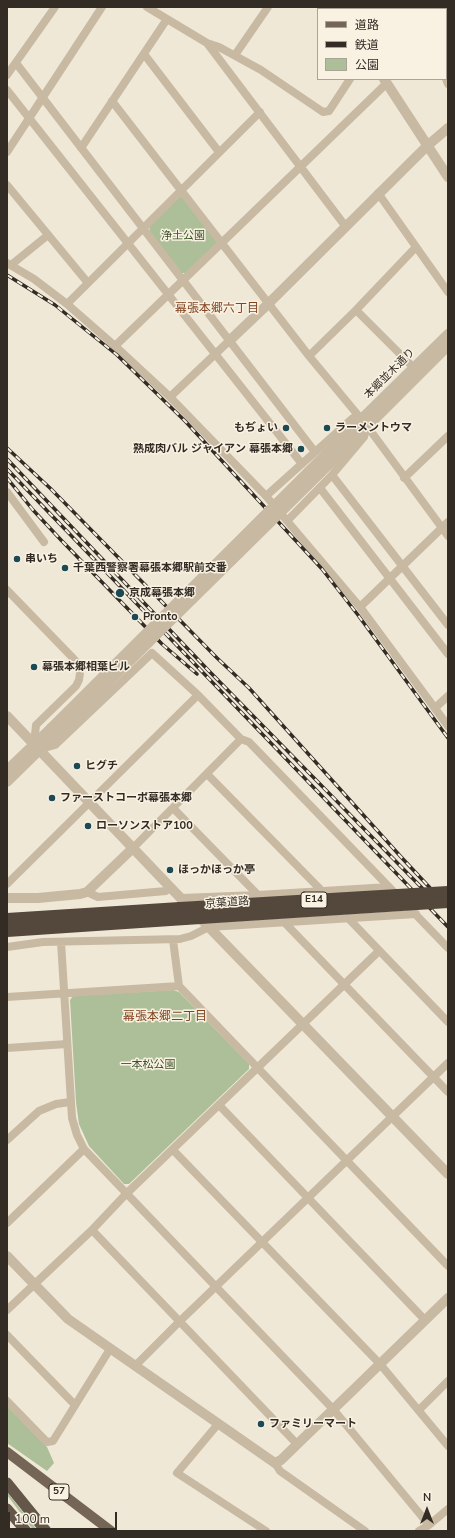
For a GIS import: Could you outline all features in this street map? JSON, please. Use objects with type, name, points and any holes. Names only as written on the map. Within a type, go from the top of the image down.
[{"type":"highway","name":"京葉道路","points":[[7,919],[448,892]]},
{"type":"highway","name":"京葉道路","points":[[7,931],[182,908],[448,902]]},
{"type":"highway","points":[[7,1483],[46,1531]]},
{"type":"highway","points":[[7,1509],[26,1531]]},
{"type":"main road","name":"57","points":[[7,1452],[111,1531]]},
{"type":"street","points":[[7,75],[55,7]]},
{"type":"street","points":[[7,152],[102,7]]},
{"type":"street","points":[[147,7],[207,43],[235,55],[261,70],[323,112],[329,111],[349,80]]},
{"type":"street","points":[[235,55],[268,7]]},
{"type":"street","points":[[81,148],[168,19]]},
{"type":"street","points":[[207,43],[346,227]]},
{"type":"street","points":[[144,54],[219,152]]},
{"type":"street","points":[[16,63],[315,452]]},
{"type":"street","points":[[115,346],[301,167],[385,81],[448,178]]},
{"type":"street","points":[[7,90],[302,464]]},
{"type":"street","points":[[112,102],[364,423],[448,536]]},
{"type":"street","points":[[67,304],[260,112]]},
{"type":"street","points":[[170,397],[269,303],[427,146],[448,128]]},
{"type":"street","points":[[7,185],[88,283]]},
{"type":"street","points":[[378,194],[448,292]]},
{"type":"street","points":[[48,235],[9,264],[67,304],[115,346],[170,397],[266,496],[360,607],[448,726]]},
{"type":"street","points":[[310,356],[416,247]]},
{"type":"street","points":[[356,310],[414,368]]},
{"type":"street","name":"本郷並木通り","points":[[364,423],[414,368],[448,334]]},
{"type":"street","name":"本郷並木通り","points":[[37,747],[364,423],[448,346]]},
{"type":"street","points":[[266,496],[353,418],[364,423]]},
{"type":"street","points":[[287,521],[332,475],[364,437],[364,423]]},
{"type":"street","points":[[404,478],[448,436]]},
{"type":"street","points":[[332,475],[448,625]]},
{"type":"street","points":[[320,488],[448,654]]},
{"type":"street","points":[[7,492],[44,542]]},
{"type":"street","points":[[360,607],[448,522]]},
{"type":"street","points":[[7,590],[71,656],[78,664],[80,673],[76,686],[36,725],[37,747],[7,782]]},
{"type":"street","points":[[7,770],[37,747],[55,745],[152,653],[198,695],[241,739],[249,742],[448,948]]},
{"type":"street","points":[[7,884],[89,801],[198,695]]},
{"type":"street","points":[[435,708],[448,696]]},
{"type":"street","points":[[7,716],[170,887],[182,908],[209,927],[448,1174]]},
{"type":"street","points":[[7,898],[38,898],[87,892],[133,848],[241,739]]},
{"type":"street","points":[[207,774],[322,891]]},
{"type":"street","points":[[173,808],[258,895]]},
{"type":"street","points":[[87,892],[98,897],[166,891],[170,887]]},
{"type":"street","points":[[182,908],[258,895],[389,887]]},
{"type":"street","points":[[7,947],[43,942],[173,940],[191,936],[209,927],[416,914]]},
{"type":"street","points":[[348,918],[448,1022]]},
{"type":"street","points":[[284,922],[448,1092]]},
{"type":"street","points":[[173,940],[179,986],[448,1266]]},
{"type":"street","points":[[61,942],[70,1102],[74,1125],[84,1149],[333,1409],[432,1526]]},
{"type":"street","points":[[7,1310],[92,1230],[126,1194],[379,951]]},
{"type":"street","points":[[7,997],[179,986]]},
{"type":"street","points":[[7,1048],[67,1044]]},
{"type":"street","points":[[135,1366],[448,1063]]},
{"type":"street","points":[[7,1140],[39,1111],[56,1104],[70,1102]]},
{"type":"street","points":[[219,1105],[425,1320]]},
{"type":"street","points":[[7,1223],[84,1149]]},
{"type":"street","points":[[173,1150],[380,1364],[448,1446]]},
{"type":"street","points":[[92,1230],[297,1444]]},
{"type":"street","points":[[7,1256],[68,1319],[276,1463],[280,1471],[365,1531]]},
{"type":"street","points":[[276,1463],[281,1460],[448,1298]]},
{"type":"street","points":[[7,1335],[75,1405]]},
{"type":"street","points":[[7,1401],[47,1442],[53,1441],[110,1349]]},
{"type":"street","points":[[419,1410],[448,1381]]},
{"type":"street","points":[[218,1424],[177,1473],[266,1531]]},
{"type":"street","points":[[419,1531],[432,1526],[448,1509]]},
{"type":"green space","name":"浄土公園","points":[[178,197],[183,197],[216,240],[216,245],[186,273],[180,273],[150,233],[149,226]]},
{"type":"green space","name":"一本松公園","points":[[173,990],[179,992],[249,1064],[249,1069],[129,1184],[124,1184],[89,1146],[79,1124],[76,1102],[70,1000],[73,996]]},
{"type":"green space","points":[[7,1406],[47,1447],[54,1463],[47,1471],[7,1443]]},
{"type":"green space","points":[[7,1492],[38,1531],[34,1531],[7,1495]]},
{"type":"railway","points":[[7,275],[55,305],[117,355],[185,421],[322,569],[358,615],[448,738]]},
{"type":"railway","points":[[7,448],[51,489],[217,658],[249,688],[448,907]]},
{"type":"railway","points":[[7,459],[208,670],[423,889]]},
{"type":"railway","points":[[7,469],[448,927]]},
{"type":"railway","points":[[7,478],[33,510],[61,540],[162,644],[197,674]]},
{"type":"place","name":"もぢょい","points":[[286,428]]},
{"type":"place","name":"ラーメントウマ","points":[[327,428]]},
{"type":"place","name":"熟成肉バル ジャイアン 幕張本郷","points":[[301,449]]},
{"type":"place","name":"串いち","points":[[17,559]]},
{"type":"place","name":"千葉西警察署幕張本郷駅前交番","points":[[65,568]]},
{"type":"place","name":"京成幕張本郷","points":[[120,593]]},
{"type":"place","name":"Pronto","points":[[135,617]]},
{"type":"place","name":"幕張本郷相葉ビル","points":[[34,667]]},
{"type":"place","name":"ヒグチ","points":[[77,766]]},
{"type":"place","name":"ファーストコーポ幕張本郷","points":[[52,798]]},
{"type":"place","name":"ローソンストア100","points":[[88,826]]},
{"type":"place","name":"ほっかほっか亭","points":[[170,870]]},
{"type":"place","name":"ファミリーマート","points":[[261,1424]]},
{"type":"district","name":"幕張本郷六丁目","points":[[217,309]]},
{"type":"district","name":"幕張本郷二丁目","points":[[165,1017]]}]
